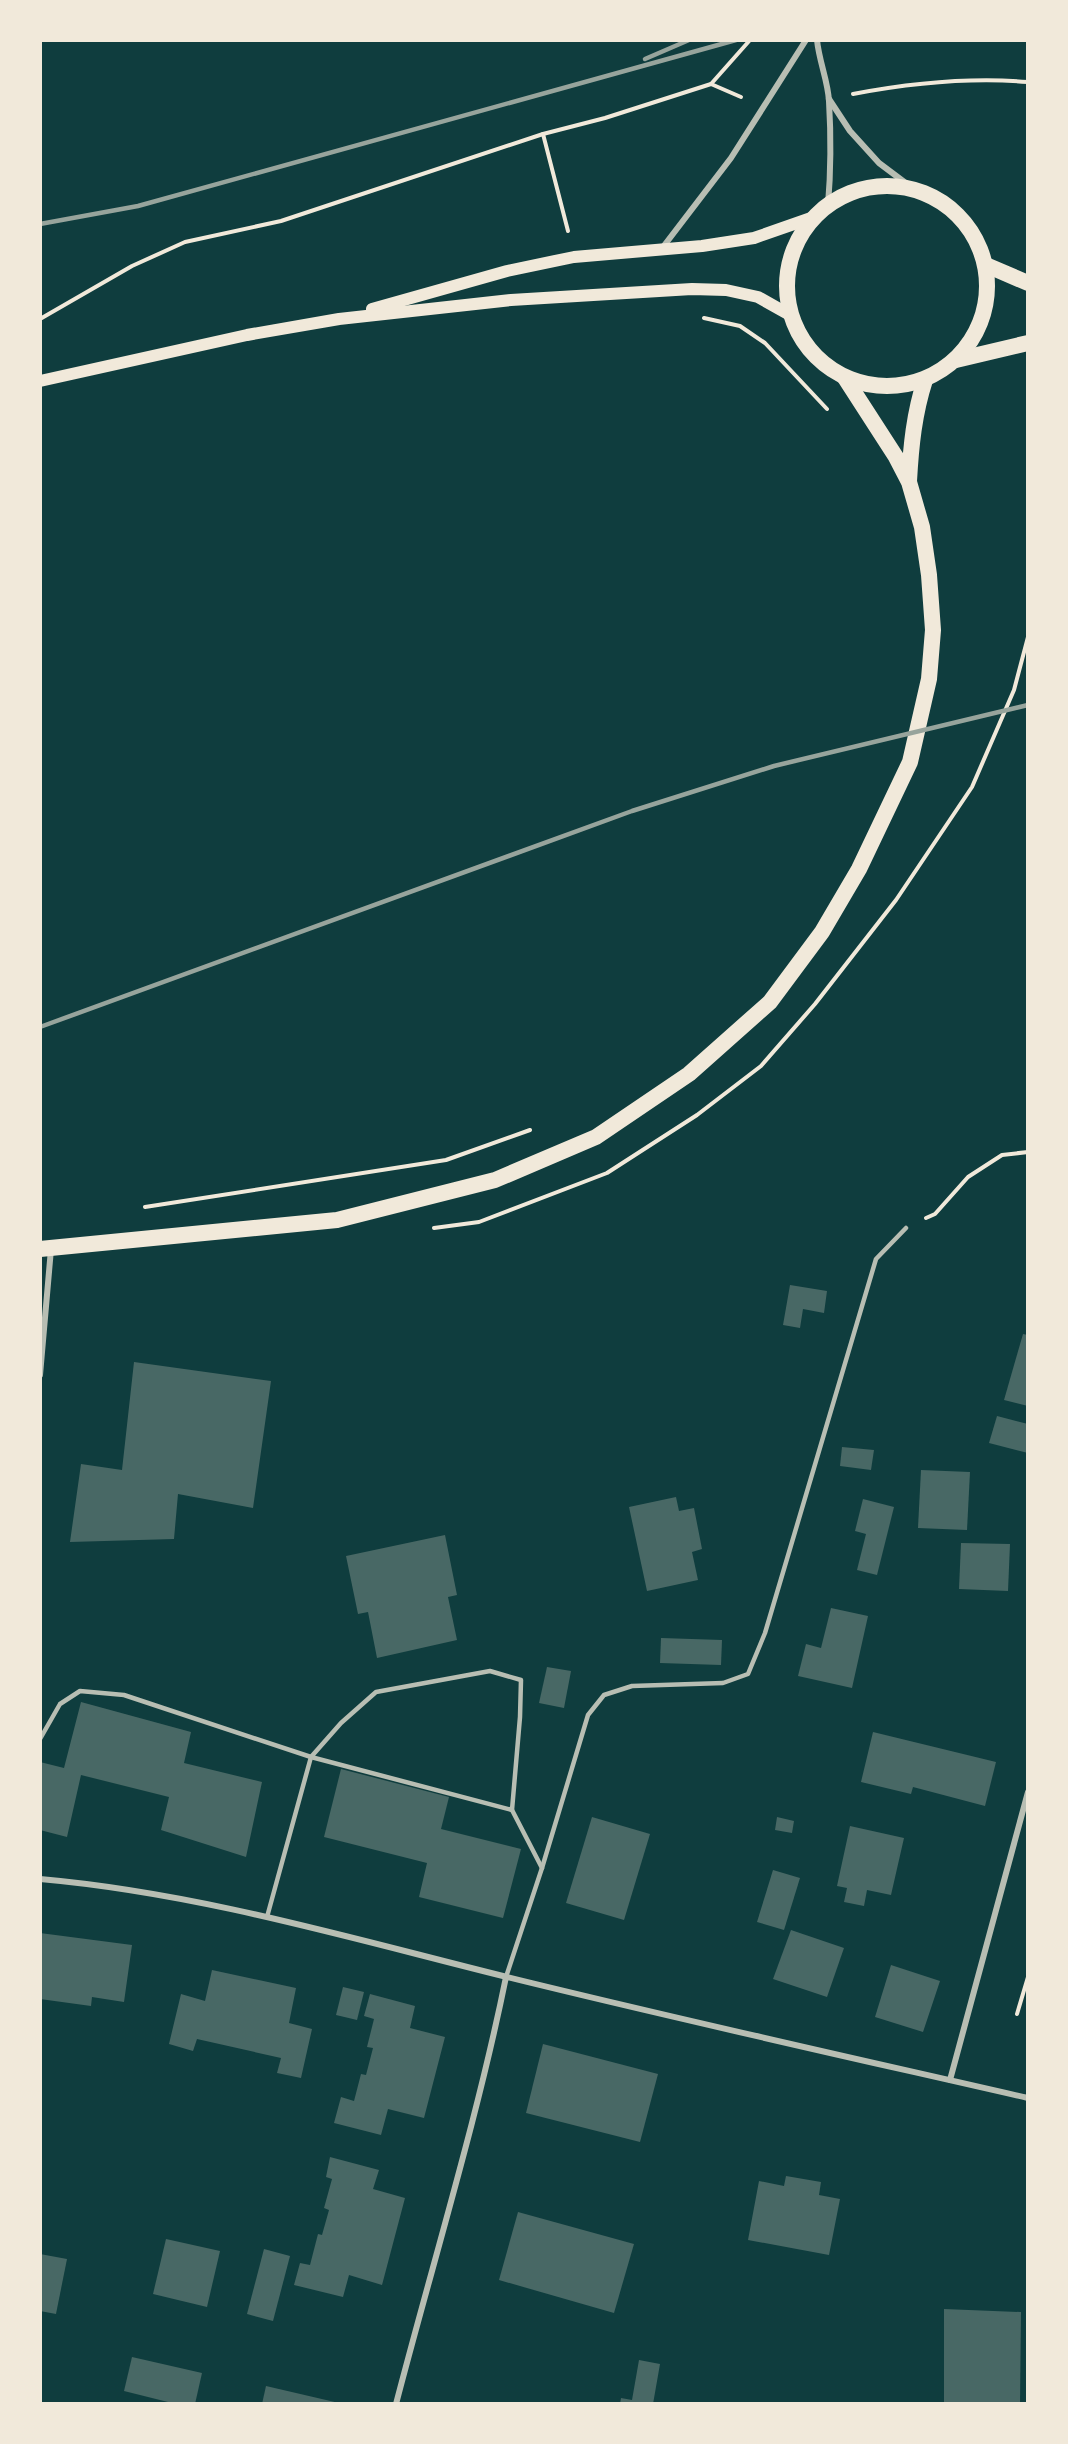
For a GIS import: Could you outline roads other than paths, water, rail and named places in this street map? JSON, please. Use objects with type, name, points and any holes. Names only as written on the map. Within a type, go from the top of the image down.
[{"type":"highway","points":[[892,185],[915,190],[940,200],[961,217],[977,239],[986,265],[988,291],[984,316],[973,340],[956,360],[925,380],[898,387],[871,386],[845,378],[821,363],[802,341],[790,315],[786,289],[789,262],[799,238],[814,217],[828,205],[847,194],[870,187],[892,185]]},
{"type":"highway","points":[[986,265],[1028,283]]},
{"type":"highway","points":[[956,360],[1028,343]]},
{"type":"highway","points":[[46,1249],[337,1220],[495,1180],[596,1137],[689,1074],[770,1002],[822,932],[859,869],[910,762],[929,679],[933,630],[929,575],[922,527],[909,482],[876,423],[845,378]]},
{"type":"highway","points":[[909,482],[915,410],[925,380]]},
{"type":"main road","points":[[339,319],[507,271],[574,257],[662,250],[754,238],[814,217]]},
{"type":"main road","points":[[40,381],[247,335],[339,319],[511,300],[692,289],[726,290],[758,297],[790,315]]},
{"type":"street","points":[[662,250],[731,158],[806,40]]},
{"type":"street","points":[[817,40],[819,62],[829,99],[831,169],[828,205]]},
{"type":"street","points":[[829,99],[850,131],[879,163],[915,190]]},
{"type":"street","points":[[40,1375],[46,1249]]},
{"type":"street","points":[[950,2080],[1028,1792]]},
{"type":"street","points":[[40,1879],[107,1887],[267,1917],[506,1977],[1028,2098]]},
{"type":"street","points":[[396,2403],[454,2190],[494,2034],[506,1977]]},
{"type":"lane","points":[[506,1977],[542,1868],[588,1714],[604,1695],[632,1686],[723,1683],[748,1674],[765,1633],[876,1259],[906,1228]]},
{"type":"lane","points":[[267,1917],[311,1757],[342,1723],[376,1692],[490,1671],[521,1680],[512,1810],[542,1868]]},
{"type":"lane","points":[[40,1739],[60,1704],[80,1690],[124,1695],[311,1757],[512,1810]]},
{"type":"railway","points":[[645,59],[689,40]]},
{"type":"railway","points":[[40,224],[138,206],[736,40]]},
{"type":"railway","points":[[40,1027],[632,811],[774,766],[1028,705]]}]
